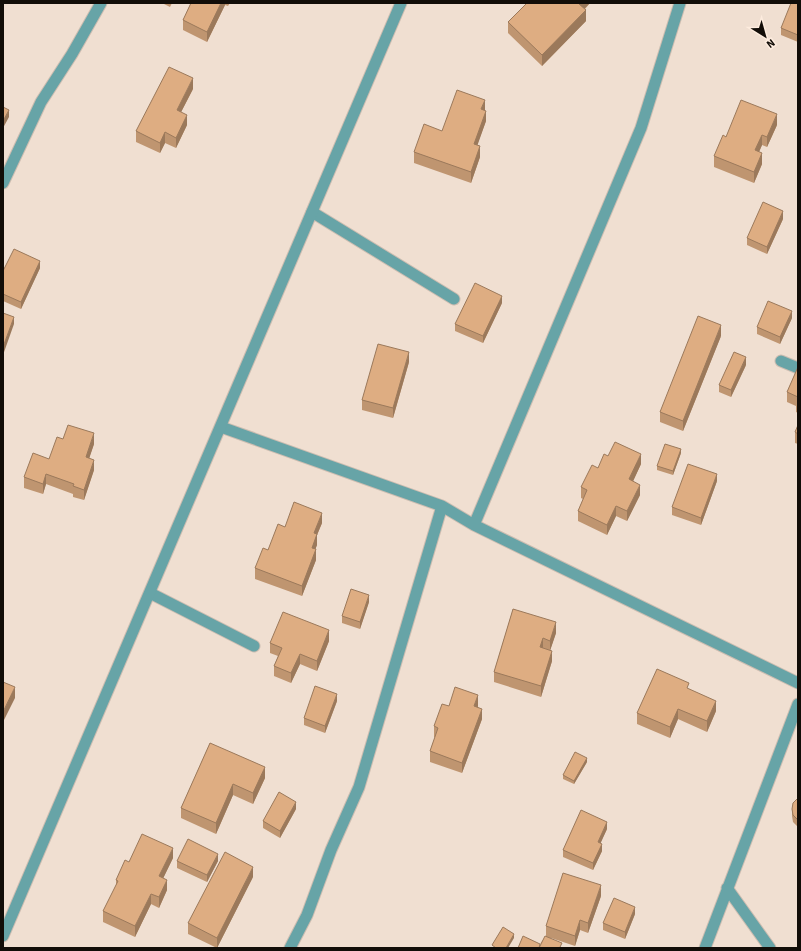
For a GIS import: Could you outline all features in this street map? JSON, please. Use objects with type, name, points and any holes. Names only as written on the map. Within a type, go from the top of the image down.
[{"type":"street","points":[[3,183],[41,102],[72,54],[101,3]]},
{"type":"street","points":[[3,936],[401,3]]},
{"type":"street","points":[[474,525],[642,128],[680,3]]},
{"type":"street","points":[[312,212],[454,299]]},
{"type":"street","points":[[781,361],[798,368]]},
{"type":"street","points":[[221,427],[442,506],[474,525],[798,683]]},
{"type":"street","points":[[290,948],[307,915],[330,850],[359,787],[442,506]]},
{"type":"street","points":[[150,593],[254,646]]},
{"type":"street","points":[[705,948],[798,704]]},
{"type":"street","points":[[727,888],[770,948]]},
{"type":"building","points":[[191,3],[221,3],[207,32],[183,20]]},
{"type":"building","points":[[527,3],[580,3],[579,4],[586,10],[542,55],[508,22]]},
{"type":"building","points":[[791,3],[798,3],[798,35],[781,28]]},
{"type":"building","points":[[169,67],[193,78],[177,110],[187,115],[176,138],[165,132],[160,143],[136,131]]},
{"type":"building","points":[[457,90],[485,100],[481,109],[486,111],[474,144],[480,146],[471,172],[414,152],[424,124],[442,131]]},
{"type":"building","points":[[741,100],[777,114],[767,137],[762,135],[755,150],[762,153],[754,172],[714,156],[723,135],[726,137]]},
{"type":"building","points":[[3,107],[9,110],[3,121]]},
{"type":"building","points":[[763,202],[783,211],[767,247],[747,238]]},
{"type":"building","points":[[14,249],[40,261],[21,302],[3,294],[3,271]]},
{"type":"building","points":[[475,283],[502,296],[483,336],[455,324]]},
{"type":"building","points":[[768,301],[792,311],[780,337],[757,327]]},
{"type":"building","points":[[3,313],[14,317],[3,347]]},
{"type":"building","points":[[698,316],[721,325],[683,421],[660,412]]},
{"type":"building","points":[[378,344],[409,352],[393,408],[362,400]]},
{"type":"building","points":[[734,352],[746,357],[731,390],[719,385]]},
{"type":"building","points":[[798,367],[798,397],[787,392]]},
{"type":"building","points":[[68,425],[94,433],[86,457],[94,460],[84,490],[73,486],[74,484],[46,474],[43,484],[24,477],[33,453],[49,459],[57,437],[63,439]]},
{"type":"building","points":[[798,425],[798,434],[795,432]]},
{"type":"building","points":[[615,442],[641,454],[629,479],[640,485],[627,511],[616,506],[607,525],[578,511],[587,490],[581,487],[592,465],[598,468],[604,454],[608,456]]},
{"type":"building","points":[[665,444],[681,449],[673,471],[657,466]]},
{"type":"building","points":[[688,464],[717,474],[701,518],[672,507]]},
{"type":"building","points":[[294,502],[322,513],[314,533],[317,534],[312,548],[316,549],[302,586],[255,568],[263,548],[268,550],[278,524],[285,527]]},
{"type":"building","points":[[351,589],[369,595],[360,622],[342,616]]},
{"type":"building","points":[[513,609],[556,622],[550,641],[543,638],[540,647],[552,651],[541,686],[494,672]]},
{"type":"building","points":[[283,612],[329,630],[317,661],[300,654],[291,673],[274,666],[282,648],[270,643]]},
{"type":"building","points":[[657,669],[689,683],[687,688],[716,701],[707,721],[678,709],[670,727],[637,713]]},
{"type":"building","points":[[3,682],[15,687],[3,712]]},
{"type":"building","points":[[315,686],[337,694],[325,726],[304,718]]},
{"type":"building","points":[[455,687],[478,695],[474,706],[482,709],[462,763],[430,751],[438,728],[434,726],[442,704],[449,706]]},
{"type":"building","points":[[210,743],[265,767],[253,793],[233,784],[216,823],[181,808]]},
{"type":"building","points":[[575,752],[587,758],[574,781],[563,775]]},
{"type":"building","points":[[279,792],[296,802],[280,831],[263,821]]},
{"type":"building","points":[[798,798],[798,820],[793,815],[792,809],[793,803]]},
{"type":"building","points":[[581,810],[607,822],[598,842],[602,844],[593,863],[563,850]]},
{"type":"building","points":[[142,834],[173,848],[159,876],[167,880],[159,897],[151,894],[135,926],[103,911],[118,881],[116,880],[125,860],[129,862]]},
{"type":"building","points":[[188,839],[218,854],[207,875],[177,861]]},
{"type":"building","points":[[225,852],[253,867],[217,938],[188,923]]},
{"type":"building","points":[[563,873],[601,885],[588,923],[580,920],[575,936],[546,926]]},
{"type":"building","points":[[614,898],[635,907],[625,932],[603,923]]},
{"type":"building","points":[[503,927],[514,934],[506,948],[496,948],[492,945]]},
{"type":"building","points":[[523,936],[540,944],[539,948],[518,948]]},
{"type":"building","points":[[545,936],[562,943],[560,947],[563,948],[539,948]]}]
